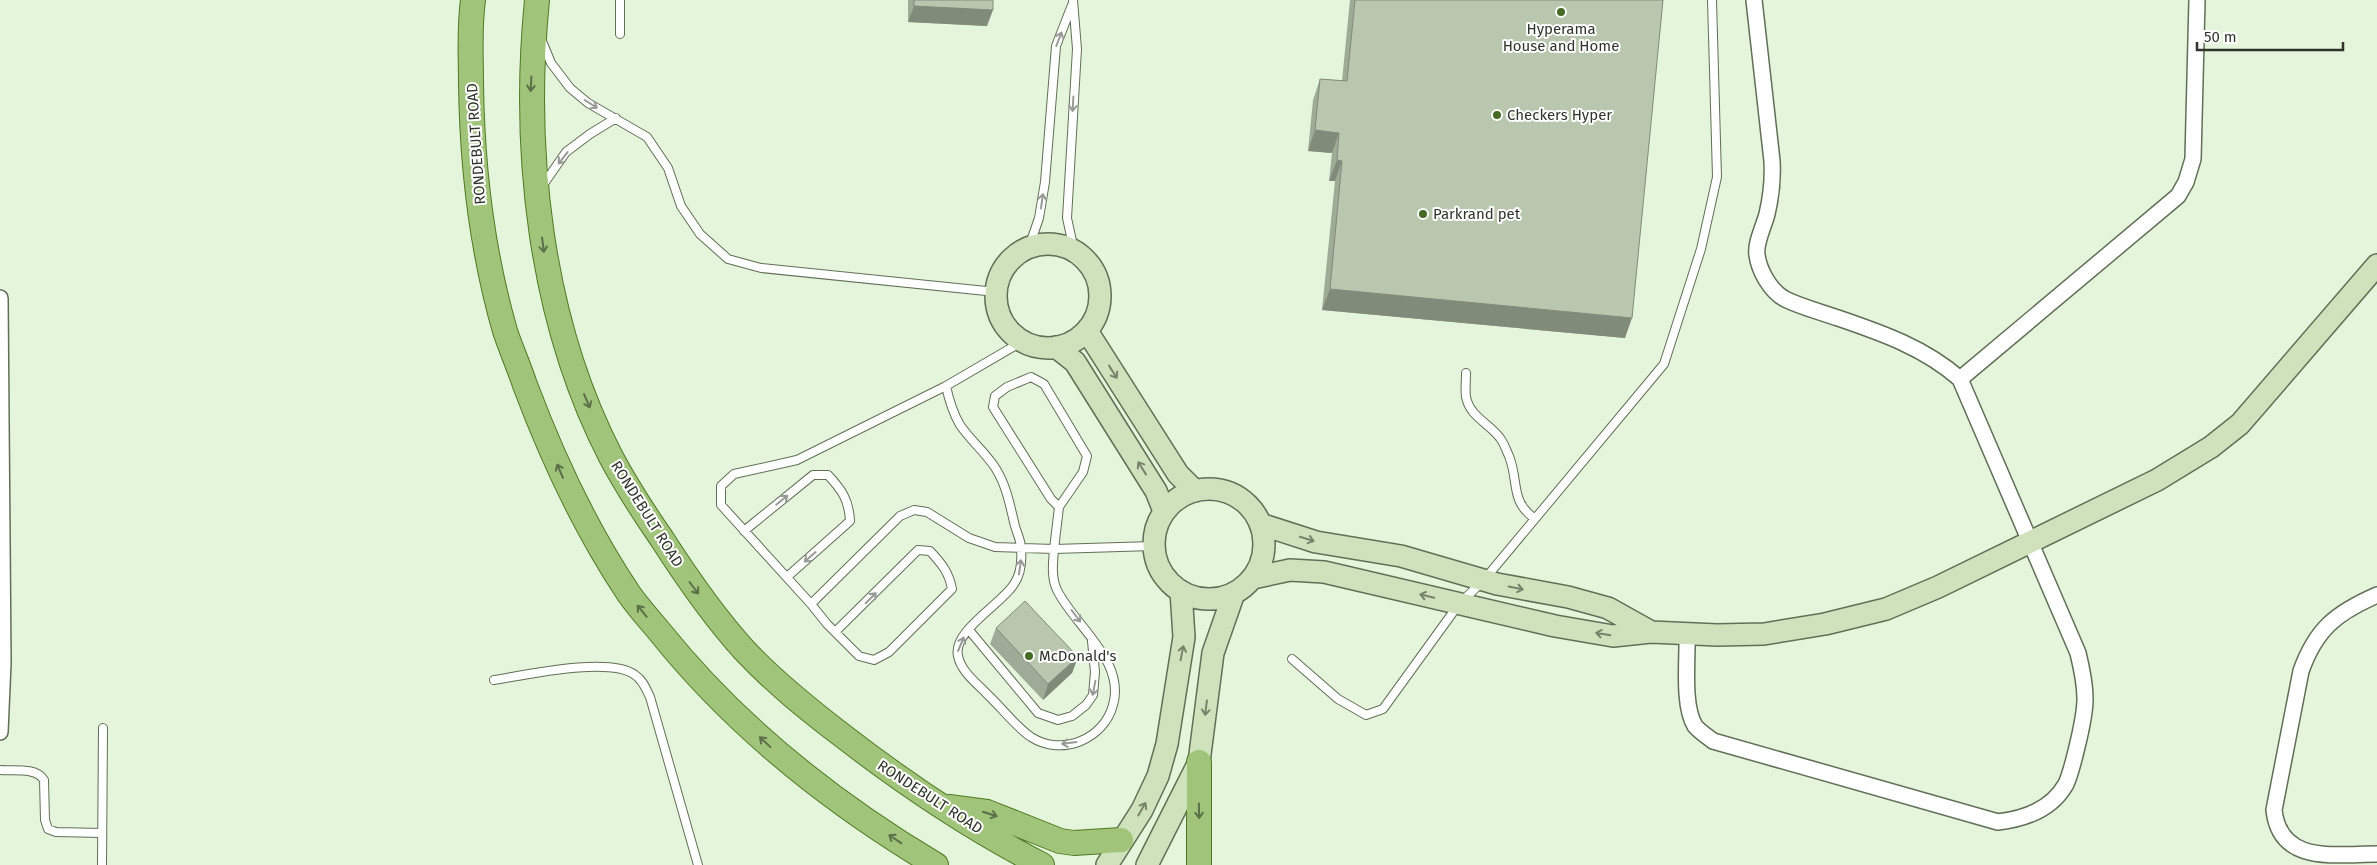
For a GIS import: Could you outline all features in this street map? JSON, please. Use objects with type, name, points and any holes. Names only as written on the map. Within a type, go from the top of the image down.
[{"type":"main road","name":"RONDEBULT ROAD","points":[[472,0],[472,115],[477,178],[487,248],[506,331],[535,411],[567,485],[630,595],[704,685],[776,752],[840,802],[936,865]]},
{"type":"main road","name":"RONDEBULT ROAD","points":[[537,0],[530,101],[536,194],[544,255],[564,334],[582,389],[611,456],[692,586],[746,652],[802,705],[885,769],[942,806],[1042,865]]},
{"type":"main road","points":[[1199,762],[1199,865]]},
{"type":"main road","points":[[942,806],[988,812],[1060,841],[1074,843],[1121,840]]},
{"type":"street","points":[[1687,632],[1690,714],[1696,727],[1714,741],[1998,822],[2018,819],[2037,812],[2051,801],[2066,784],[2086,713],[2087,698],[2078,653],[1960,379],[1944,364],[1914,347],[1876,331],[1783,298],[1771,287],[1763,274],[1756,253],[1768,213],[1773,180],[1754,0]]},
{"type":"street","points":[[1960,379],[2178,196],[2186,182],[2193,160],[2197,0]]},
{"type":"street","points":[[1052,244],[1074,250],[1092,266],[1100,288],[1098,311],[1087,331],[1068,344],[1056,347],[1033,346],[1013,334],[1000,315],[996,292],[1003,270],[1018,253],[1029,247],[1052,244]]},
{"type":"street","points":[[1253,578],[1263,555],[1264,543],[1260,524],[1251,508],[1231,494],[1207,489],[1194,491],[1178,499],[1164,511],[1154,534],[1153,546],[1159,570],[1166,580],[1181,591],[1198,598],[1210,600],[1234,593],[1253,578],[1290,570],[1324,572],[1555,626],[1613,636],[1651,632],[1687,632],[1717,635],[1764,634],[1824,624],[1886,609],[1938,587],[2157,480],[2218,441],[2240,424],[2377,265]]},
{"type":"street","points":[[0,298],[3,663],[0,732]]},
{"type":"street","points":[[1087,331],[1178,474],[1194,491]]},
{"type":"street","points":[[1056,347],[1075,362],[1156,491],[1164,511]]},
{"type":"street","points":[[1260,524],[1316,542],[1401,556],[1484,580],[1534,592],[1568,597],[1608,608],[1651,632]]},
{"type":"street","points":[[1106,865],[1142,810],[1158,776],[1167,744],[1184,637],[1181,591]]},
{"type":"street","points":[[1147,865],[1199,762],[1213,653],[1234,593]]},
{"type":"street","points":[[2377,595],[2329,623],[2318,634],[2308,651],[2301,671],[2274,810],[2280,832],[2288,844],[2302,852],[2313,855],[2377,854]]},
{"type":"lane","points":[[620,0],[620,34]]},
{"type":"lane","points":[[1292,658],[1338,699],[1359,711],[1366,714],[1383,709],[1459,604],[1484,580],[1664,364],[1701,249],[1717,177],[1712,0]]},
{"type":"lane","points":[[1029,247],[1040,218],[1056,46],[1073,2]]},
{"type":"lane","points":[[1073,2],[1077,49],[1067,218],[1074,250]]},
{"type":"lane","points":[[534,23],[551,63],[570,88],[588,103],[647,137],[668,168],[681,206],[700,234],[728,259],[761,268],[996,292]]},
{"type":"lane","points":[[536,194],[566,152],[616,118]]},
{"type":"lane","points":[[835,632],[918,550],[930,551],[943,565],[950,577],[952,589],[889,652],[874,660],[860,656],[835,632],[721,505],[721,486],[734,474],[797,460],[946,386],[1023,341]]},
{"type":"lane","points":[[1466,373],[1466,395],[1469,407],[1500,438],[1509,456],[1518,500],[1522,510],[1534,518]]},
{"type":"lane","points":[[946,386],[952,409],[961,426],[995,468],[1008,493],[1021,547],[1021,570],[1014,585],[970,630],[957,648],[958,658],[968,675],[1021,729],[1033,738],[1052,744],[1083,741],[1094,734],[1105,723],[1113,704],[1115,689],[1112,672],[1092,639],[1057,590],[1052,574],[1059,507],[1083,472],[1087,456],[1044,384],[1031,377],[1008,387],[995,396],[993,407],[1051,499],[1059,507]]},
{"type":"lane","points":[[744,530],[813,475],[828,475],[834,480],[844,492],[850,506],[850,521],[787,577]]},
{"type":"lane","points":[[811,604],[900,516],[914,510],[927,512],[969,538],[995,547],[1054,549],[1153,546]]},
{"type":"lane","points":[[970,630],[1038,713],[1058,720],[1072,716],[1086,705],[1093,695],[1095,672],[1092,639]]},
{"type":"lane","points":[[494,680],[574,668],[610,666],[634,674],[642,681],[650,697],[698,865]]},
{"type":"lane","points":[[102,865],[103,728]]},
{"type":"lane","points":[[0,770],[34,772],[42,776],[44,780],[45,820],[48,829],[56,832],[102,833]]},
{"type":"building","points":[[914,0],[993,0],[993,10],[914,6]]},
{"type":"building","points":[[1355,0],[1663,0],[1632,318],[1330,289],[1342,161],[1337,160],[1339,133],[1315,130],[1320,79],[1347,81]]},
{"type":"building","points":[[1025,601],[1078,657],[1048,684],[996,628]]},
{"type":"place","name":"Hyperama House and Home","points":[[1561,12]]},
{"type":"place","name":"Checkers Hyper","points":[[1497,115]]},
{"type":"place","name":"Parkrand pet","points":[[1423,214]]},
{"type":"place","name":"McDonald's","points":[[1029,656]]}]
